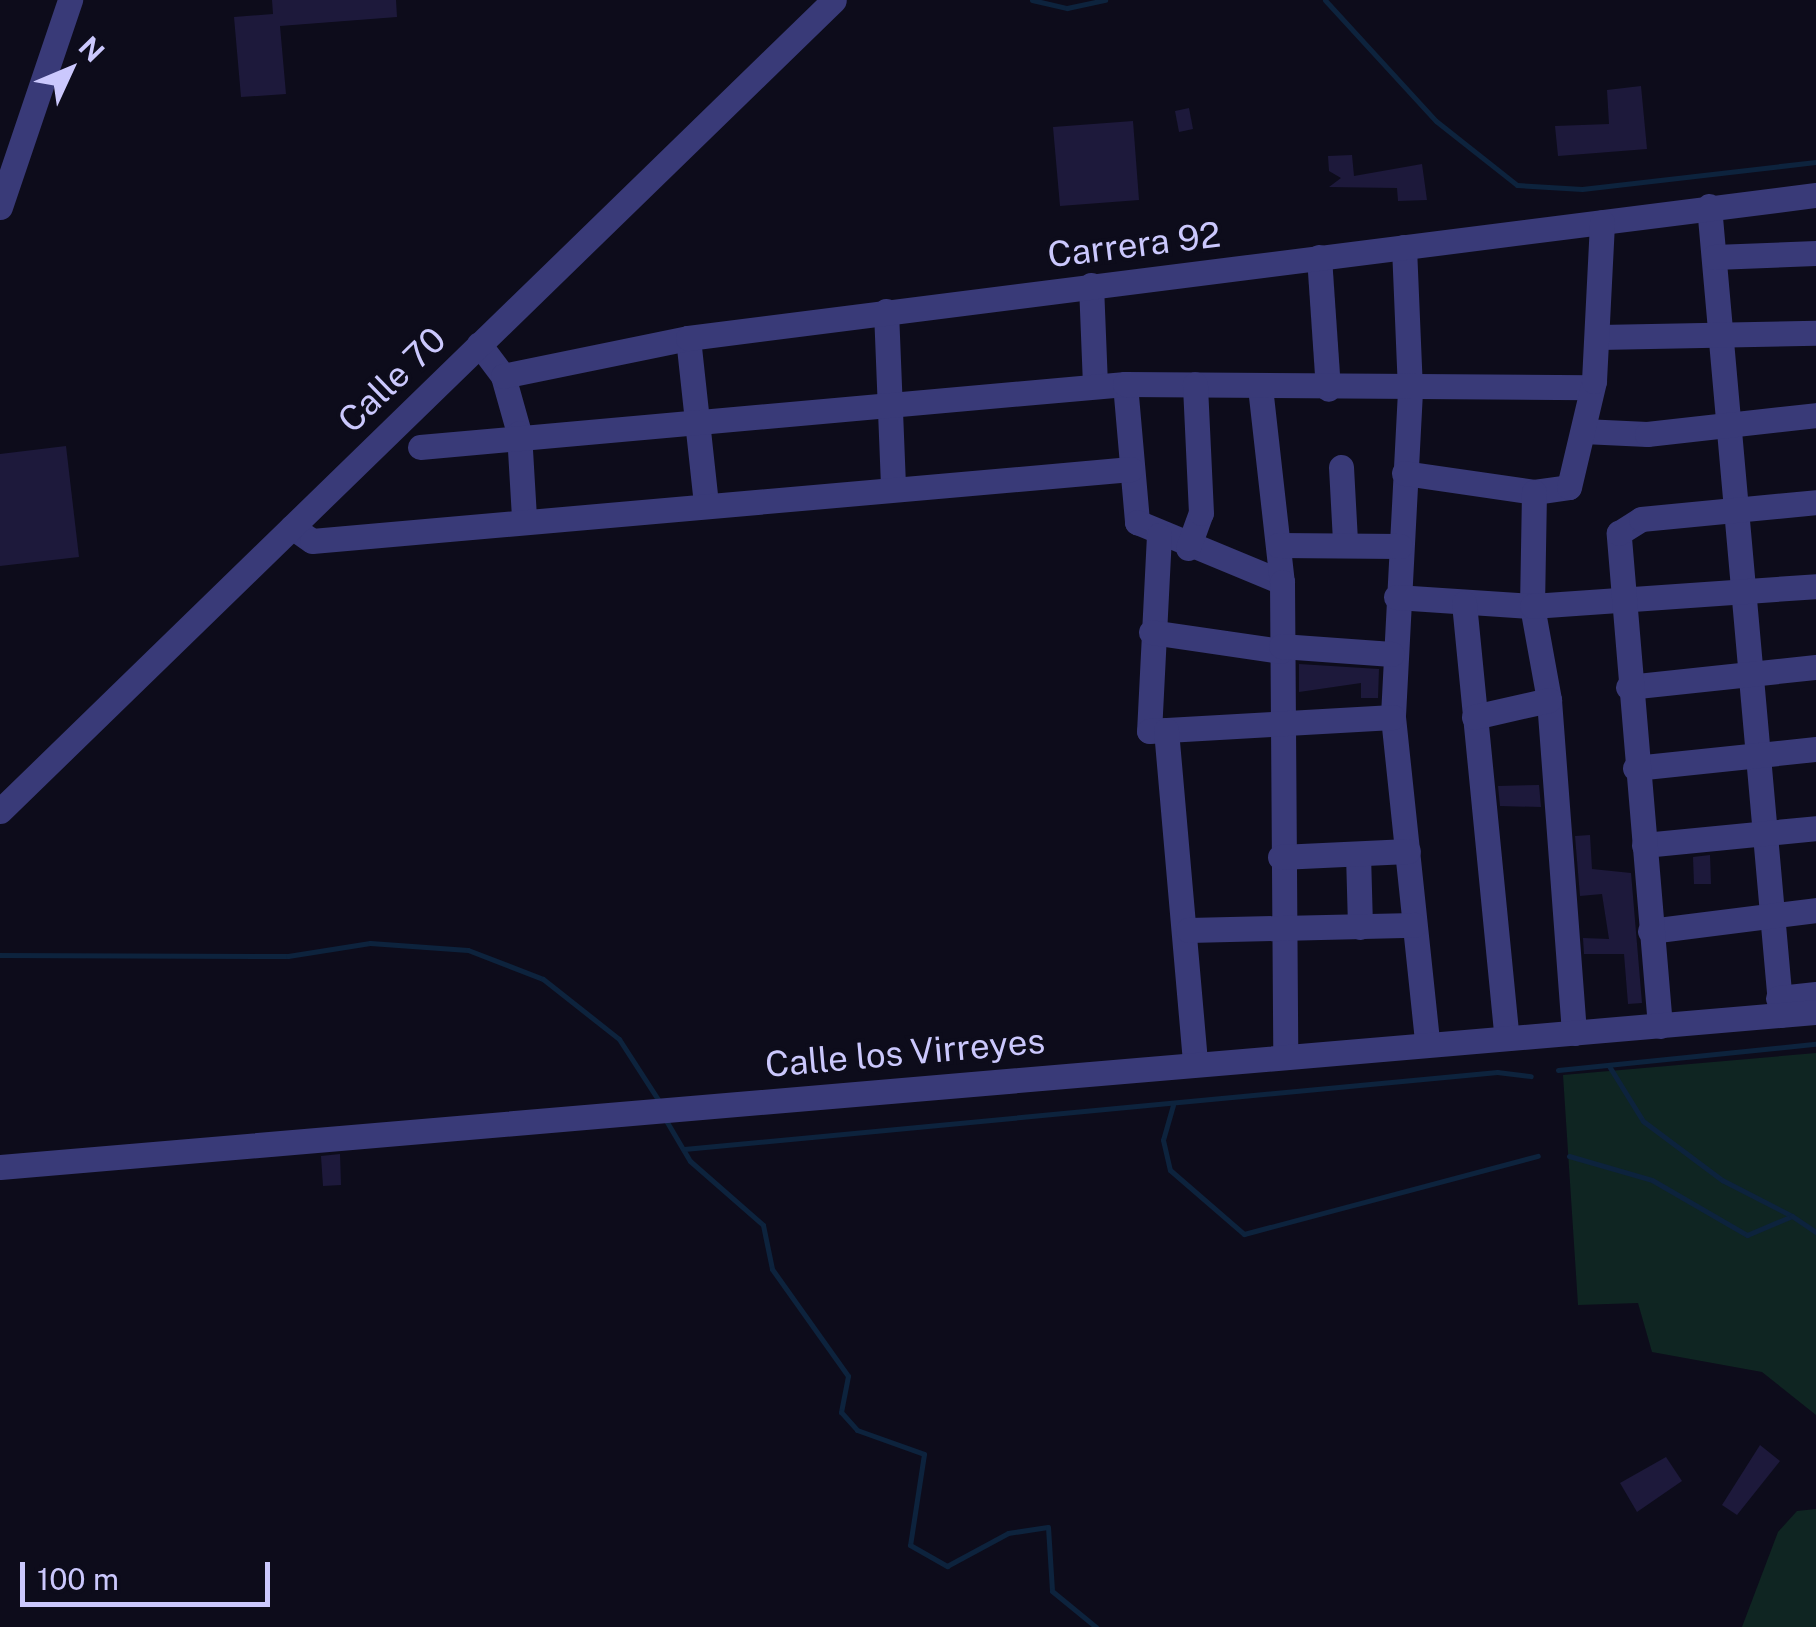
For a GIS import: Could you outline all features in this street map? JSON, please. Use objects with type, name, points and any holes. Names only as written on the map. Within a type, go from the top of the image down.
[{"type":"street","points":[[0,208],[70,0]]},
{"type":"street","name":"Calle 70","points":[[0,811],[834,0]]},
{"type":"street","name":"Carrera 92","points":[[503,376],[688,338],[1816,195]]},
{"type":"street","points":[[1709,206],[1780,1007],[1816,994]]},
{"type":"street","points":[[1404,473],[1534,492],[1569,487],[1599,337],[1602,222]]},
{"type":"street","points":[[1404,247],[1410,391],[1392,654],[1393,717],[1427,1040]]},
{"type":"street","points":[[1714,257],[1816,252]]},
{"type":"street","points":[[1319,258],[1328,390]]},
{"type":"street","points":[[1092,285],[1095,386]]},
{"type":"street","points":[[886,311],[893,488]]},
{"type":"street","points":[[1599,337],[1723,340],[1816,333]]},
{"type":"street","points":[[688,338],[702,418],[706,503]]},
{"type":"street","points":[[479,344],[503,376],[519,433],[524,518]]},
{"type":"street","points":[[420,447],[519,433],[889,399],[1125,384],[1410,391],[1590,387]]},
{"type":"street","points":[[1125,384],[1137,522],[1188,548],[1282,582]]},
{"type":"street","points":[[1188,548],[1201,513],[1194,384]]},
{"type":"street","points":[[1260,388],[1282,582],[1277,718],[1278,928],[1284,1051]]},
{"type":"street","points":[[1583,431],[1731,428],[1816,414]]},
{"type":"street","points":[[1341,467],[1345,540]]},
{"type":"street","points":[[292,527],[312,541],[524,518],[1130,469]]},
{"type":"street","points":[[1534,492],[1532,606],[1549,700],[1574,1033]]},
{"type":"street","points":[[1660,1026],[1628,688],[1619,533],[1641,519],[1737,514],[1816,502]]},
{"type":"street","points":[[1158,535],[1148,730],[1277,718],[1393,717]]},
{"type":"street","points":[[1278,546],[1345,540],[1400,546]]},
{"type":"street","points":[[1396,597],[1532,606],[1742,595],[1816,586]]},
{"type":"street","points":[[1464,603],[1506,1035]]},
{"type":"street","points":[[1151,632],[1281,648],[1392,654]]},
{"type":"street","points":[[1628,688],[1816,667]]},
{"type":"street","points":[[1474,717],[1549,700]]},
{"type":"street","points":[[1166,730],[1188,930],[1195,1063]]},
{"type":"street","points":[[1636,768],[1816,749]]},
{"type":"street","points":[[1644,845],[1816,828]]},
{"type":"street","points":[[1280,857],[1408,851]]},
{"type":"street","points":[[1358,854],[1360,927]]},
{"type":"street","points":[[1650,930],[1816,910]]},
{"type":"street","points":[[1188,930],[1414,925]]},
{"type":"street","name":"Calle los Virreyes","points":[[0,1166],[1195,1063],[1284,1051],[1660,1026],[1780,1007],[1816,1012]]},
{"type":"green space","points":[[1816,1053],[1816,1415],[1762,1372],[1652,1352],[1638,1303],[1578,1305],[1563,1075]]},
{"type":"green space","points":[[1816,1509],[1816,1627],[1742,1627],[1778,1532],[1797,1511]]},
{"type":"building","points":[[272,0],[396,0],[397,17],[280,26],[286,94],[241,97],[234,17],[273,14]]},
{"type":"building","points":[[1641,86],[1647,149],[1558,156],[1555,126],[1609,124],[1607,90]]},
{"type":"building","points":[[1189,108],[1193,129],[1179,132],[1175,111]]},
{"type":"building","points":[[1133,121],[1139,200],[1060,206],[1053,127]]},
{"type":"building","points":[[1352,155],[1354,176],[1422,164],[1427,200],[1398,201],[1397,188],[1329,187],[1341,178],[1329,171],[1328,156]]},
{"type":"building","points":[[66,446],[79,557],[0,566],[0,454]]},
{"type":"building","points":[[1299,664],[1379,669],[1378,698],[1361,698],[1361,683],[1299,692]]},
{"type":"building","points":[[1539,785],[1541,807],[1500,806],[1498,786]]},
{"type":"building","points":[[1590,835],[1592,869],[1631,873],[1642,1003],[1628,1004],[1624,954],[1584,954],[1583,938],[1609,939],[1602,894],[1580,896],[1575,836]]},
{"type":"building","points":[[1710,855],[1711,884],[1694,884],[1693,857]]},
{"type":"building","points":[[340,1154],[341,1185],[323,1186],[321,1156]]},
{"type":"building","points":[[1760,1445],[1780,1461],[1737,1515],[1722,1505]]},
{"type":"building","points":[[1666,1457],[1682,1481],[1637,1512],[1620,1483]]},
{"type":"waterway","points":[[1032,0],[1067,8],[1105,0]]},
{"type":"waterway","points":[[1325,0],[1436,121],[1517,185],[1582,189],[1816,162]]},
{"type":"waterway","points":[[0,955],[288,956],[370,943],[468,950],[543,979],[619,1039],[659,1101]]},
{"type":"waterway","points":[[1558,1070],[1816,1044]]},
{"type":"waterway","points":[[1609,1066],[1643,1121],[1722,1180],[1792,1216]]},
{"type":"waterway","points":[[684,1149],[1497,1072],[1531,1076]]},
{"type":"waterway","points":[[1173,1105],[1163,1140],[1170,1170],[1244,1234],[1538,1156]]},
{"type":"waterway","points":[[664,1117],[690,1161],[763,1225],[772,1269],[848,1376],[841,1412],[857,1430],[924,1454],[910,1545],[947,1566],[1008,1533],[1048,1527],[1052,1591],[1096,1627]]},
{"type":"waterway","points":[[1569,1156],[1652,1180],[1747,1235],[1792,1216],[1816,1232]]}]
